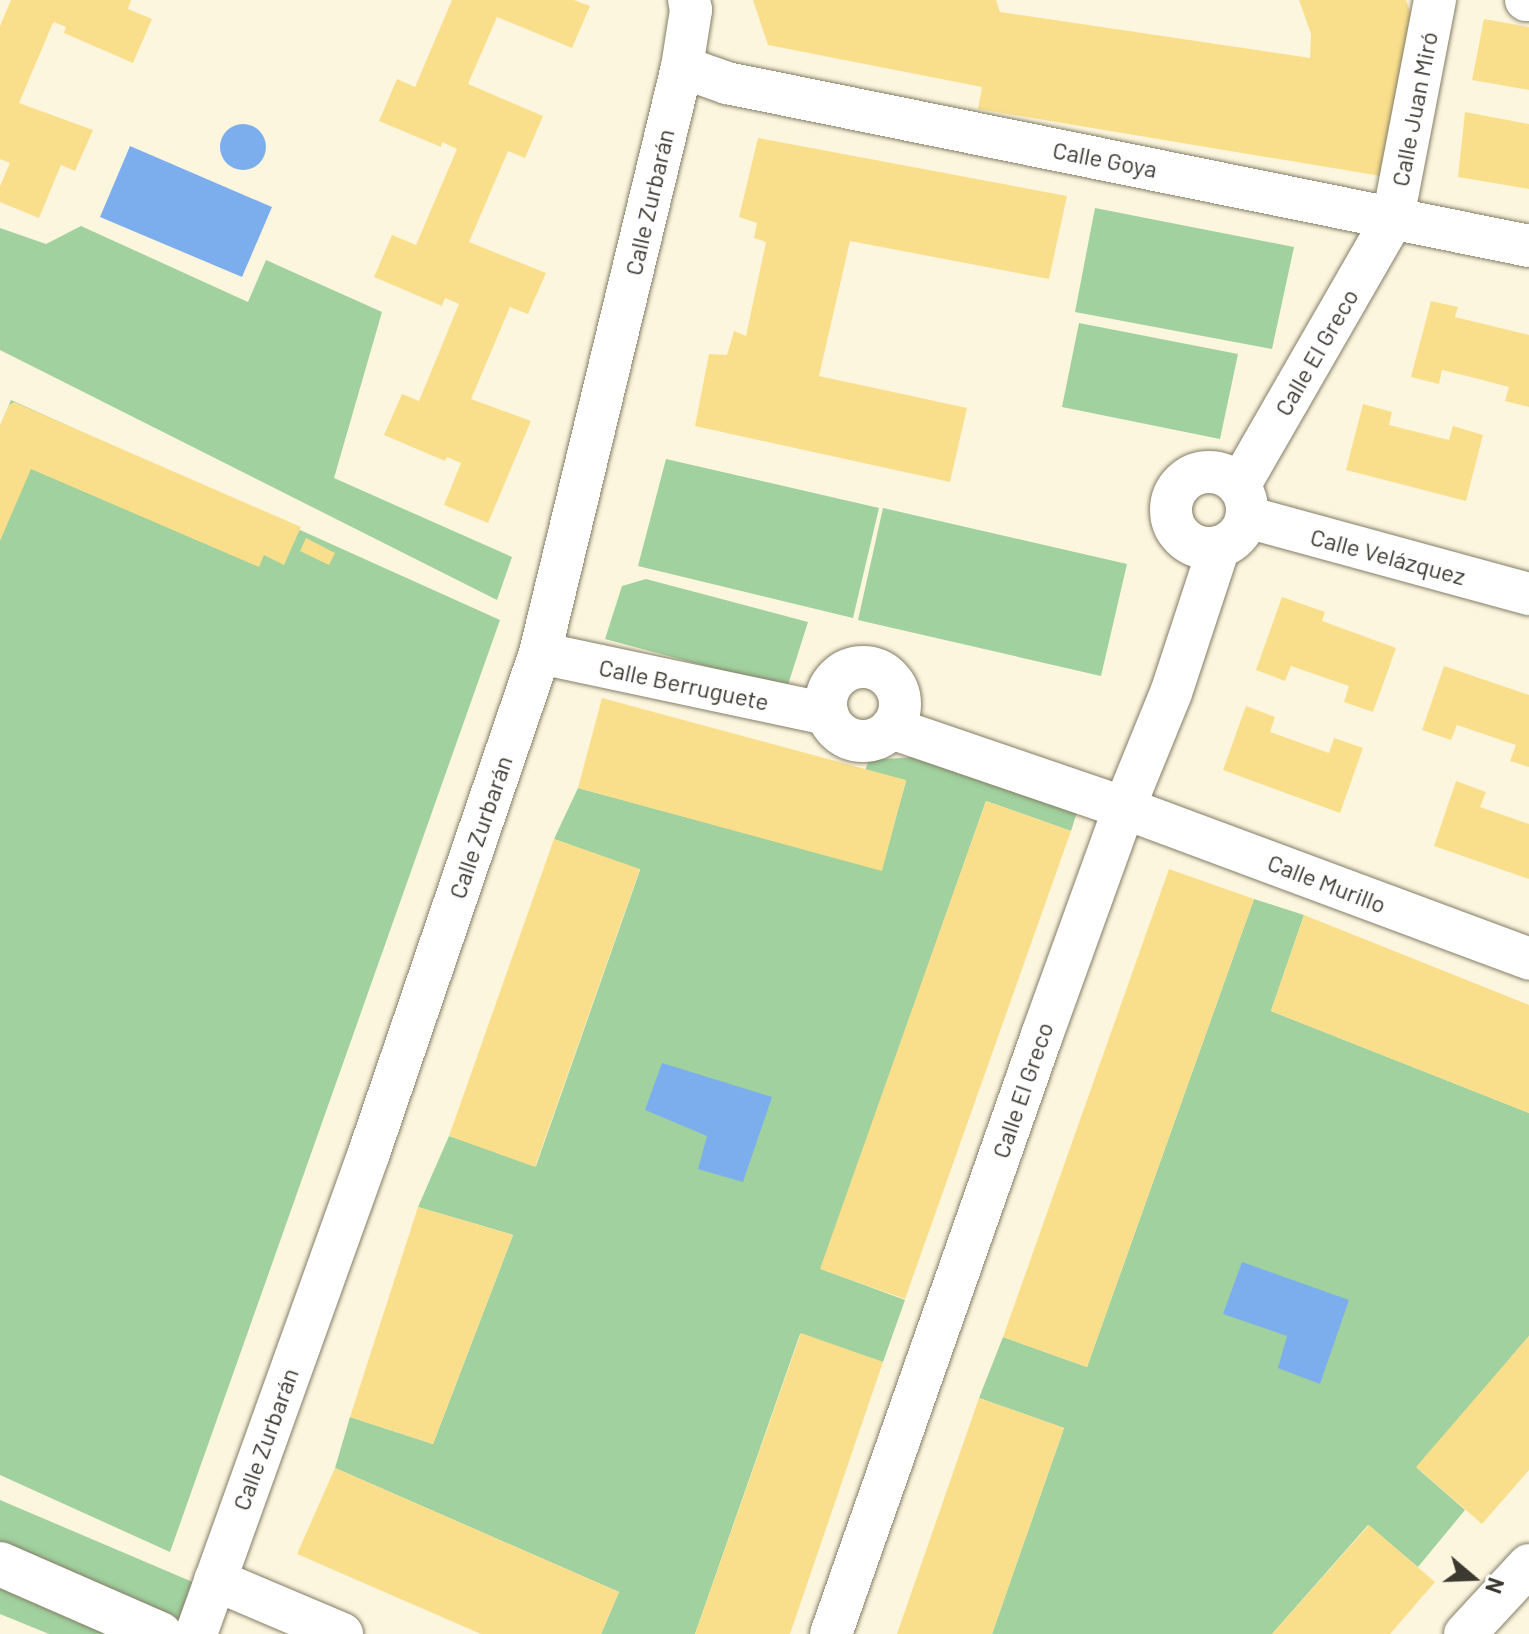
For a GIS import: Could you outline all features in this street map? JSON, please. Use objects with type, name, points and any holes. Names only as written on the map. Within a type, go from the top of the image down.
[{"type":"main road","points":[[0,1564],[160,1634]]},
{"type":"street","name":"Calle Zurbarán","points":[[196,1634],[369,1153],[540,653],[682,67],[691,10],[689,0]]},
{"type":"street","name":"Calle Juan Miró","points":[[1393,218],[1435,0]]},
{"type":"street","name":"Calle Goya","points":[[682,67],[727,83],[1529,246]]},
{"type":"street","name":"Calle El Greco","points":[[831,1634],[1124,808],[1171,693],[1235,517],[1393,218]]},
{"type":"street","name":"Calle Velázquez","points":[[1235,517],[1529,594]]},
{"type":"street","name":"Calle Berruguete","points":[[540,653],[828,714]]},
{"type":"street","points":[[854,667],[866,667],[888,676],[895,685],[900,708],[891,728],[872,740],[850,738],[832,724],[828,714],[829,691],[834,681],[854,667]]},
{"type":"street","points":[[891,728],[1124,808]]},
{"type":"street","name":"Calle Murillo","points":[[1124,808],[1529,959]]},
{"type":"street","points":[[1465,1634],[1529,1565]]},
{"type":"street","points":[[215,1580],[342,1634]]},
{"type":"green space","points":[[1095,208],[1294,247],[1272,349],[1075,312]]},
{"type":"green space","points":[[81,226],[248,302],[266,260],[382,312],[334,478],[512,557],[497,600],[0,350],[0,228],[46,244]]},
{"type":"green space","points":[[1079,323],[1238,354],[1220,439],[1062,407]]},
{"type":"green space","points":[[11,400],[500,620],[170,1552],[0,1475],[0,426]]},
{"type":"green space","points":[[666,459],[879,508],[853,618],[638,566]]},
{"type":"green space","points":[[883,508],[1127,564],[1101,676],[858,620]]},
{"type":"green space","points":[[646,579],[808,622],[787,688],[605,639],[622,586]]},
{"type":"green space","points":[[915,757],[1078,809],[1071,831],[986,801],[821,1269],[905,1300],[883,1362],[800,1334],[695,1634],[601,1634],[619,1592],[335,1468],[350,1417],[433,1444],[513,1235],[418,1207],[449,1136],[536,1166],[640,870],[554,839],[578,788],[881,870],[906,781],[865,770],[869,760]]},
{"type":"green space","points":[[1254,899],[1304,915],[1271,1011],[1529,1113],[1529,1336],[1417,1468],[1465,1510],[1418,1567],[1368,1525],[1272,1634],[992,1634],[1064,1428],[979,1398],[1003,1337],[1087,1367]]},
{"type":"green space","points":[[0,1500],[195,1583],[172,1634],[49,1634],[0,1614]]},
{"type":"water","points":[[243,124],[259,131],[266,147],[259,163],[243,170],[227,163],[220,147],[227,131]]},
{"type":"water","points":[[130,146],[272,207],[242,277],[100,217]]},
{"type":"water","points":[[662,1063],[772,1097],[743,1182],[698,1169],[707,1136],[645,1110]]},
{"type":"water","points":[[1242,1262],[1349,1300],[1320,1384],[1278,1368],[1287,1336],[1223,1314]]},
{"type":"building","points":[[11,0],[131,0],[128,9],[152,19],[133,63],[64,33],[66,27],[54,22],[52,25],[19,103],[93,130],[75,171],[61,165],[39,218],[0,202],[0,186],[10,163],[0,159],[0,26]]},
{"type":"building","points":[[452,0],[574,0],[590,6],[572,48],[497,17],[468,84],[543,116],[525,158],[508,151],[469,242],[546,273],[528,314],[510,307],[471,399],[531,421],[488,523],[444,505],[461,463],[447,457],[445,461],[384,435],[402,394],[419,401],[459,304],[445,298],[442,306],[374,277],[392,235],[416,245],[457,149],[442,142],[441,147],[379,121],[397,79],[415,87]]},
{"type":"building","points":[[753,0],[996,0],[1000,12],[1310,58],[1311,34],[1299,0],[1406,0],[1414,23],[1381,176],[978,109],[982,87],[768,45]]},
{"type":"building","points":[[1484,19],[1529,27],[1529,90],[1472,80]]},
{"type":"building","points":[[1465,112],[1529,124],[1529,189],[1458,177]]},
{"type":"building","points":[[758,138],[1067,196],[1049,279],[850,241],[819,376],[967,408],[950,482],[695,426],[709,354],[727,355],[734,331],[746,336],[766,242],[754,238],[757,223],[739,217]]},
{"type":"building","points":[[1431,301],[1458,307],[1455,317],[1529,335],[1529,407],[1505,401],[1509,387],[1475,378],[1442,370],[1439,384],[1411,377]]},
{"type":"building","points":[[14,402],[301,527],[284,565],[264,555],[259,567],[31,469],[0,541],[0,425],[9,405]]},
{"type":"building","points":[[1363,404],[1392,412],[1389,425],[1449,440],[1453,426],[1483,435],[1466,501],[1346,470]]},
{"type":"building","points":[[306,538],[335,553],[329,565],[300,551]]},
{"type":"building","points":[[1282,597],[1325,612],[1322,621],[1396,648],[1373,712],[1344,702],[1349,686],[1291,666],[1285,681],[1256,670]]},
{"type":"building","points":[[1444,666],[1529,695],[1529,767],[1510,761],[1516,745],[1457,725],[1451,740],[1422,730]]},
{"type":"building","points":[[602,698],[906,780],[882,871],[578,788]]},
{"type":"building","points":[[1246,706],[1275,717],[1270,732],[1329,753],[1334,738],[1363,748],[1340,813],[1223,770]]},
{"type":"building","points":[[1456,781],[1486,792],[1480,807],[1529,824],[1529,879],[1434,846]]},
{"type":"building","points":[[986,801],[1071,831],[905,1299],[820,1269]]},
{"type":"building","points":[[554,839],[640,869],[535,1167],[449,1136]]},
{"type":"building","points":[[1169,869],[1254,899],[1087,1367],[1003,1337]]},
{"type":"building","points":[[1304,915],[1529,1005],[1529,1113],[1271,1011]]},
{"type":"building","points":[[418,1207],[513,1235],[433,1444],[350,1417]]},
{"type":"building","points":[[801,1333],[883,1362],[790,1634],[695,1634]]},
{"type":"building","points":[[1529,1336],[1529,1470],[1482,1524],[1416,1467]]},
{"type":"building","points":[[979,1398],[1064,1428],[992,1634],[897,1634]]},
{"type":"building","points":[[335,1468],[619,1592],[601,1634],[481,1634],[297,1554]]},
{"type":"building","points":[[1369,1525],[1435,1582],[1390,1634],[1272,1634]]}]
